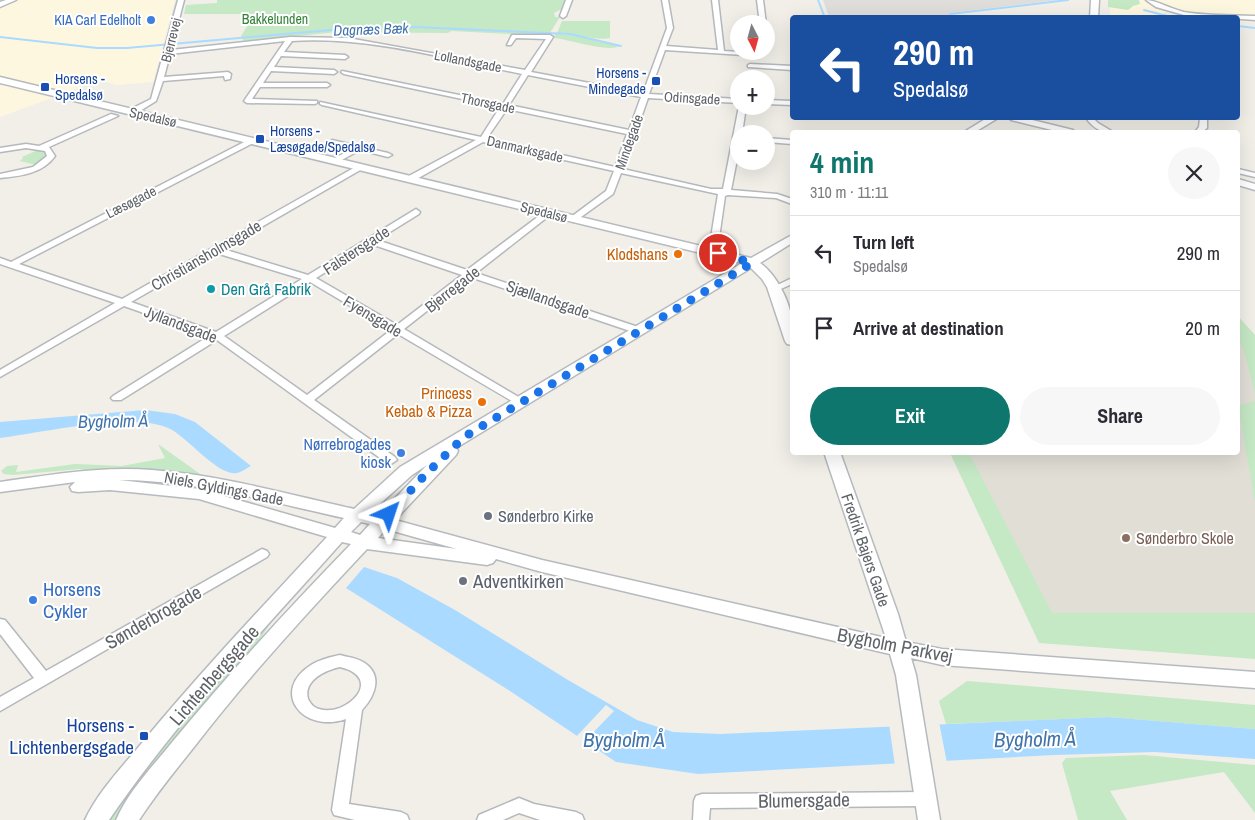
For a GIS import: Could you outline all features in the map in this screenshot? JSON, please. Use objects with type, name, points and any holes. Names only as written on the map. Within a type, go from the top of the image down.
[{"type":"street","points":[[0,5],[12,0]]},
{"type":"street","name":"Bjerrevej","points":[[132,112],[154,100],[181,0]]},
{"type":"street","points":[[562,16],[569,0]]},
{"type":"street","name":"Mindegade","points":[[574,219],[610,192],[670,28],[665,0]]},
{"type":"street","points":[[715,0],[721,52]]},
{"type":"street","points":[[760,0],[762,15]]},
{"type":"street","points":[[1149,0],[1160,7],[1184,13],[1212,15]]},
{"type":"street","points":[[1094,15],[1095,2]]},
{"type":"street","points":[[1240,17],[1255,18]]},
{"type":"street","points":[[410,179],[483,139],[550,37],[514,36],[509,44]]},
{"type":"street","points":[[258,85],[290,39]]},
{"type":"street","name":"Lollandsgade","points":[[168,51],[290,39],[359,40],[645,96]]},
{"type":"street","points":[[663,48],[730,52]]},
{"type":"street","points":[[280,54],[345,57]]},
{"type":"street","points":[[755,60],[749,69],[790,68]]},
{"type":"street","points":[[270,69],[334,72]]},
{"type":"street","name":"Thorsgade","points":[[344,72],[632,133]]},
{"type":"street","name":"Bjerrevej","points":[[161,79],[228,74],[228,79]]},
{"type":"street","name":"Spedalsø","points":[[0,80],[708,250],[752,263]]},
{"type":"street","points":[[258,85],[327,85]]},
{"type":"street","name":"Danmarksgade","points":[[258,85],[247,101],[319,102],[711,191],[777,196],[790,201]]},
{"type":"street","name":"Odinsgade","points":[[645,96],[730,100]]},
{"type":"street","points":[[775,102],[790,103]]},
{"type":"street","points":[[42,147],[114,116]]},
{"type":"street","points":[[972,130],[990,120]]},
{"type":"street","points":[[1022,120],[1062,130]]},
{"type":"street","points":[[1091,120],[1095,125],[1105,130]]},
{"type":"street","name":"Læsøgade","points":[[5,263],[252,140]]},
{"type":"street","points":[[775,141],[790,142]]},
{"type":"street","points":[[335,142],[388,154]]},
{"type":"street","points":[[0,150],[26,146],[42,147],[51,152],[51,156],[44,163],[29,170],[0,176]]},
{"type":"street","points":[[336,161],[359,148]]},
{"type":"street","name":"Christiansholmsgade","points":[[0,374],[359,167]]},
{"type":"street","points":[[708,250],[714,244],[721,195],[727,192],[732,170]]},
{"type":"street","name":"Falstersgade","points":[[117,398],[416,212]]},
{"type":"street","name":"Bjerregade","points":[[307,400],[398,331],[547,212]]},
{"type":"street","points":[[357,515],[406,471],[790,239]]},
{"type":"street","name":"Sjællandsgade","points":[[370,240],[640,330]]},
{"type":"street","name":"Fyensgade","points":[[216,250],[311,279],[521,402]]},
{"type":"street","name":"Jyllandsgade","points":[[5,263],[218,336],[391,460]]},
{"type":"street","points":[[752,263],[767,277],[787,307],[790,327]]},
{"type":"street","points":[[774,289],[790,282]]},
{"type":"street","points":[[382,522],[424,476],[464,437]]},
{"type":"street","name":"Fredrik Bajers Gade","points":[[833,455],[889,614],[906,675],[928,820]]},
{"type":"street","points":[[0,479],[72,471],[86,476]]},
{"type":"street","name":"Niels Gyldings Gade","points":[[0,487],[86,476],[150,475],[191,479],[382,522]]},
{"type":"street","name":"Niels Gyldings Gade","points":[[0,498],[64,487],[110,485],[200,494],[363,542]]},
{"type":"street","name":"Lichtenbergsgade","points":[[96,820],[119,787],[168,727],[357,515]]},
{"type":"street","name":"Lichtenbergsgade","points":[[127,820],[141,798],[203,720],[275,636],[382,522]]},
{"type":"street","name":"Bygholm Parkvej","points":[[382,522],[542,566],[898,648],[942,656],[1255,680]]},
{"type":"street","name":"Bygholm Parkvej","points":[[363,542],[542,566]]},
{"type":"street","name":"Sønderbrogade","points":[[0,705],[262,554]]},
{"type":"street","points":[[0,624],[44,680]]},
{"type":"street","points":[[355,708],[334,716],[322,717],[312,714],[304,708],[299,699],[302,684],[314,670],[330,663],[345,662],[358,665],[365,670],[370,683],[364,700],[355,708],[340,810],[401,820]]},
{"type":"street","name":"Blumersgade","points":[[701,820],[702,801],[923,788]]},
{"type":"street","points":[[485,820],[519,805],[533,811],[576,820]]},
{"type":"shaded area","points":[[21,0],[175,0],[153,82],[116,85],[100,80],[0,117],[0,8]]},
{"type":"shaded area","points":[[823,0],[1058,0],[949,13],[949,15],[828,15]]},
{"type":"shaded area","points":[[1110,0],[1255,0],[1255,22],[1240,21],[1240,15],[1192,15],[1164,12],[1162,15],[1110,15]]},
{"type":"shaded area","name":"Sønderbro Skole","points":[[1240,335],[1255,360],[1255,629],[1040,624],[955,455],[1240,455]]},
{"type":"green space","name":"Bakkelunden","points":[[217,0],[565,0],[562,9],[554,13],[555,17],[560,17],[548,36],[451,31],[448,33],[338,32],[244,41],[241,36],[255,14],[184,14],[186,5],[217,3]]},
{"type":"green space","points":[[1108,0],[1139,0],[1140,4],[1128,10],[1108,7]]},
{"type":"green space","points":[[562,21],[610,21],[610,38],[557,33]]},
{"type":"green space","points":[[555,34],[572,35],[619,46],[614,48],[598,47],[554,38]]},
{"type":"green space","points":[[40,149],[47,153],[45,159],[36,165],[20,161],[22,157]]},
{"type":"green space","points":[[1240,318],[1255,335],[1255,393],[1243,348],[1240,344]]},
{"type":"green space","points":[[1255,401],[1255,502],[1240,417],[1240,405]]},
{"type":"green space","points":[[158,444],[203,476],[243,484],[79,469],[13,475],[4,474],[1,471],[7,466],[18,465],[16,472],[75,464],[122,466],[165,458]]},
{"type":"green space","points":[[951,455],[970,455],[1052,613],[1255,613],[1255,659],[1039,643]]},
{"type":"green space","points":[[264,626],[268,627],[250,655],[119,820],[103,820],[122,793]]},
{"type":"green space","points":[[967,681],[1255,705],[1255,729],[1108,717],[946,724],[939,701]]},
{"type":"green space","points":[[1144,755],[1255,765],[1255,813],[1224,772],[1110,791],[1127,820],[1078,820],[1062,763],[1066,758]]},
{"type":"water","points":[[145,410],[175,414],[195,422],[251,466],[237,473],[229,473],[221,469],[175,432],[152,424],[132,422],[86,425],[0,438],[0,422]]},
{"type":"water","name":"Bygholm Å","points":[[364,567],[397,578],[455,610],[637,720],[673,732],[721,734],[1108,717],[1255,729],[1255,759],[1155,752],[1054,755],[698,774],[616,762],[513,693],[346,588]]},
{"type":"pier","points":[[606,705],[614,711],[583,743],[575,738]]},
{"type":"pier","points":[[939,722],[947,763],[895,766],[889,724]]},
{"type":"waterway","points":[[818,0],[824,15]]},
{"type":"waterway","points":[[951,15],[1068,0]]},
{"type":"waterway","name":"Dagnæs Bæk","points":[[1144,10],[1163,15]]},
{"type":"waterway","name":"Dagnæs Bæk","points":[[1240,26],[1255,28]]},
{"type":"waterway","name":"Dagnæs Bæk","points":[[0,37],[97,48],[127,48],[342,29],[414,27],[570,34],[621,46]]},
{"type":"place","name":"KIA Carl Edelholt","points":[[151,20]]},
{"type":"place","name":"Horsens - Mindegade","points":[[656,81]]},
{"type":"place","name":"Horsens - Spedalsø","points":[[45,87]]},
{"type":"place","name":"Horsens - Læsøgade/Spedalsø","points":[[260,139]]},
{"type":"place","name":"Klodshans","points":[[678,254]]},
{"type":"place","name":"Den Grå Fabrik","points":[[211,289]]},
{"type":"place","name":"Princess Kebab & Pizza","points":[[482,402]]},
{"type":"place","name":"Nørrebrogades kiosk","points":[[401,453]]},
{"type":"place","name":"Sønderbro Kirke","points":[[488,516]]},
{"type":"place","name":"Sønderbro Skole","points":[[1126,538]]},
{"type":"place","name":"Adventkirken","points":[[463,581]]},
{"type":"place","name":"Horsens Cykler","points":[[33,600]]},
{"type":"place","name":"Horsens - Lichtenbergsgade","points":[[144,736]]},
{"type":"route","points":[[389,514],[464,437],[752,263],[718,253]]}]
